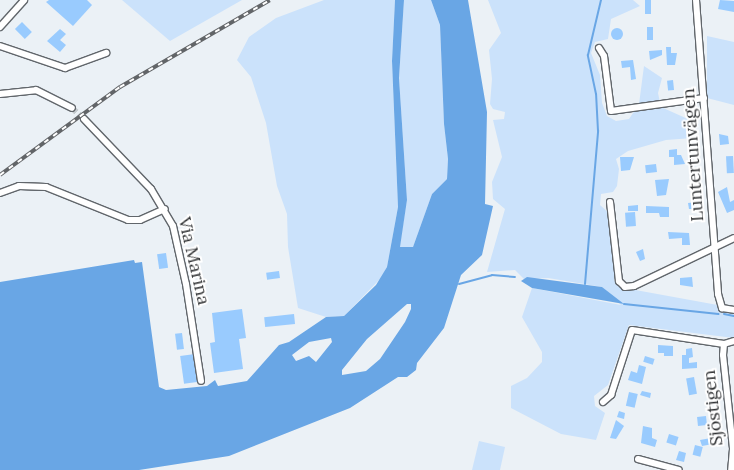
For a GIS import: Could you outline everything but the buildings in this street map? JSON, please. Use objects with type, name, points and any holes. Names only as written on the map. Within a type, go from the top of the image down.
[{"type":"street","points":[[0,27],[24,0]]},
{"type":"street","name":"Luntertunvägen","points":[[696,0],[716,247],[718,294],[722,308],[734,310]]},
{"type":"street","points":[[0,46],[65,68],[106,53]]},
{"type":"street","points":[[600,48],[604,56],[611,111],[704,98]]},
{"type":"street","points":[[0,94],[36,90],[72,108]]},
{"type":"street","name":"Via Marina","points":[[84,120],[151,189],[165,209],[180,256],[201,382]]},
{"type":"street","points":[[0,193],[24,185],[46,186],[128,220],[140,220],[165,209]]},
{"type":"street","points":[[610,202],[622,286],[634,286],[734,238]]},
{"type":"street","points":[[603,402],[611,395],[632,330],[724,344],[734,341]]},
{"type":"street","name":"Sjöstigen","points":[[724,344],[723,355],[733,449],[731,470]]},
{"type":"street","points":[[638,459],[679,470]]},
{"type":"shaded area","points":[[122,0],[242,0],[170,41]]},
{"type":"shaded area","points":[[324,0],[395,0],[392,61],[398,207],[387,267],[382,277],[344,316],[326,317],[298,308],[288,247],[287,214],[277,186],[266,123],[251,77],[237,60],[249,37],[276,18]]},
{"type":"shaded area","points":[[404,0],[431,0],[440,25],[444,124],[448,159],[447,179],[432,194],[413,247],[406,249],[400,248],[407,200],[399,78]]},
{"type":"shaded area","points":[[488,0],[633,0],[640,6],[611,19],[608,39],[595,42],[591,53],[600,75],[602,103],[607,116],[616,121],[629,119],[639,104],[644,66],[662,78],[658,93],[661,107],[699,124],[693,138],[666,140],[628,151],[616,159],[619,169],[617,186],[613,192],[601,194],[600,205],[611,215],[615,244],[614,280],[619,287],[734,308],[734,338],[629,325],[608,385],[594,396],[595,406],[605,413],[596,440],[561,434],[511,408],[511,386],[527,378],[542,362],[542,352],[522,317],[532,288],[621,305],[602,287],[548,278],[524,279],[515,270],[487,272],[505,209],[493,199],[492,182],[502,157],[493,120],[504,119],[505,112],[493,109],[490,104],[492,79],[489,50],[501,33]]},
{"type":"shaded area","points":[[707,36],[734,42],[734,105],[707,98]]},
{"type":"shaded area","points":[[479,441],[505,447],[500,470],[472,470]]},
{"type":"water","points":[[395,0],[404,0],[399,78],[407,200],[400,247],[413,247],[432,194],[447,179],[448,159],[444,124],[440,25],[431,0],[468,0],[487,112],[485,204],[493,206],[482,255],[461,275],[444,328],[417,363],[416,370],[407,377],[398,377],[350,408],[229,456],[139,470],[0,470],[0,282],[134,260],[135,263],[142,262],[159,387],[166,390],[207,386],[215,380],[218,386],[247,381],[279,345],[289,342],[326,317],[344,316],[376,285],[387,267],[398,207],[392,61]],"holes":[[[407,304],[411,304],[411,309],[405,322],[380,359],[366,371],[342,375],[342,370],[367,339]],[[331,338],[332,342],[316,362],[309,356],[296,361],[292,355],[309,342]]]},
{"type":"water","points":[[527,277],[602,287],[624,304],[532,288],[521,281]]},
{"type":"waterway","points":[[585,284],[598,131],[596,94],[588,55],[601,0]]},
{"type":"waterway","points":[[459,284],[492,275],[515,277]]},
{"type":"waterway","points":[[624,304],[718,314]]},
{"type":"waterway","points":[[724,314],[734,316]]},
{"type":"tunnel","points":[[72,108],[84,119]]},
{"type":"railway","points":[[0,175],[120,87],[270,0]]}]
